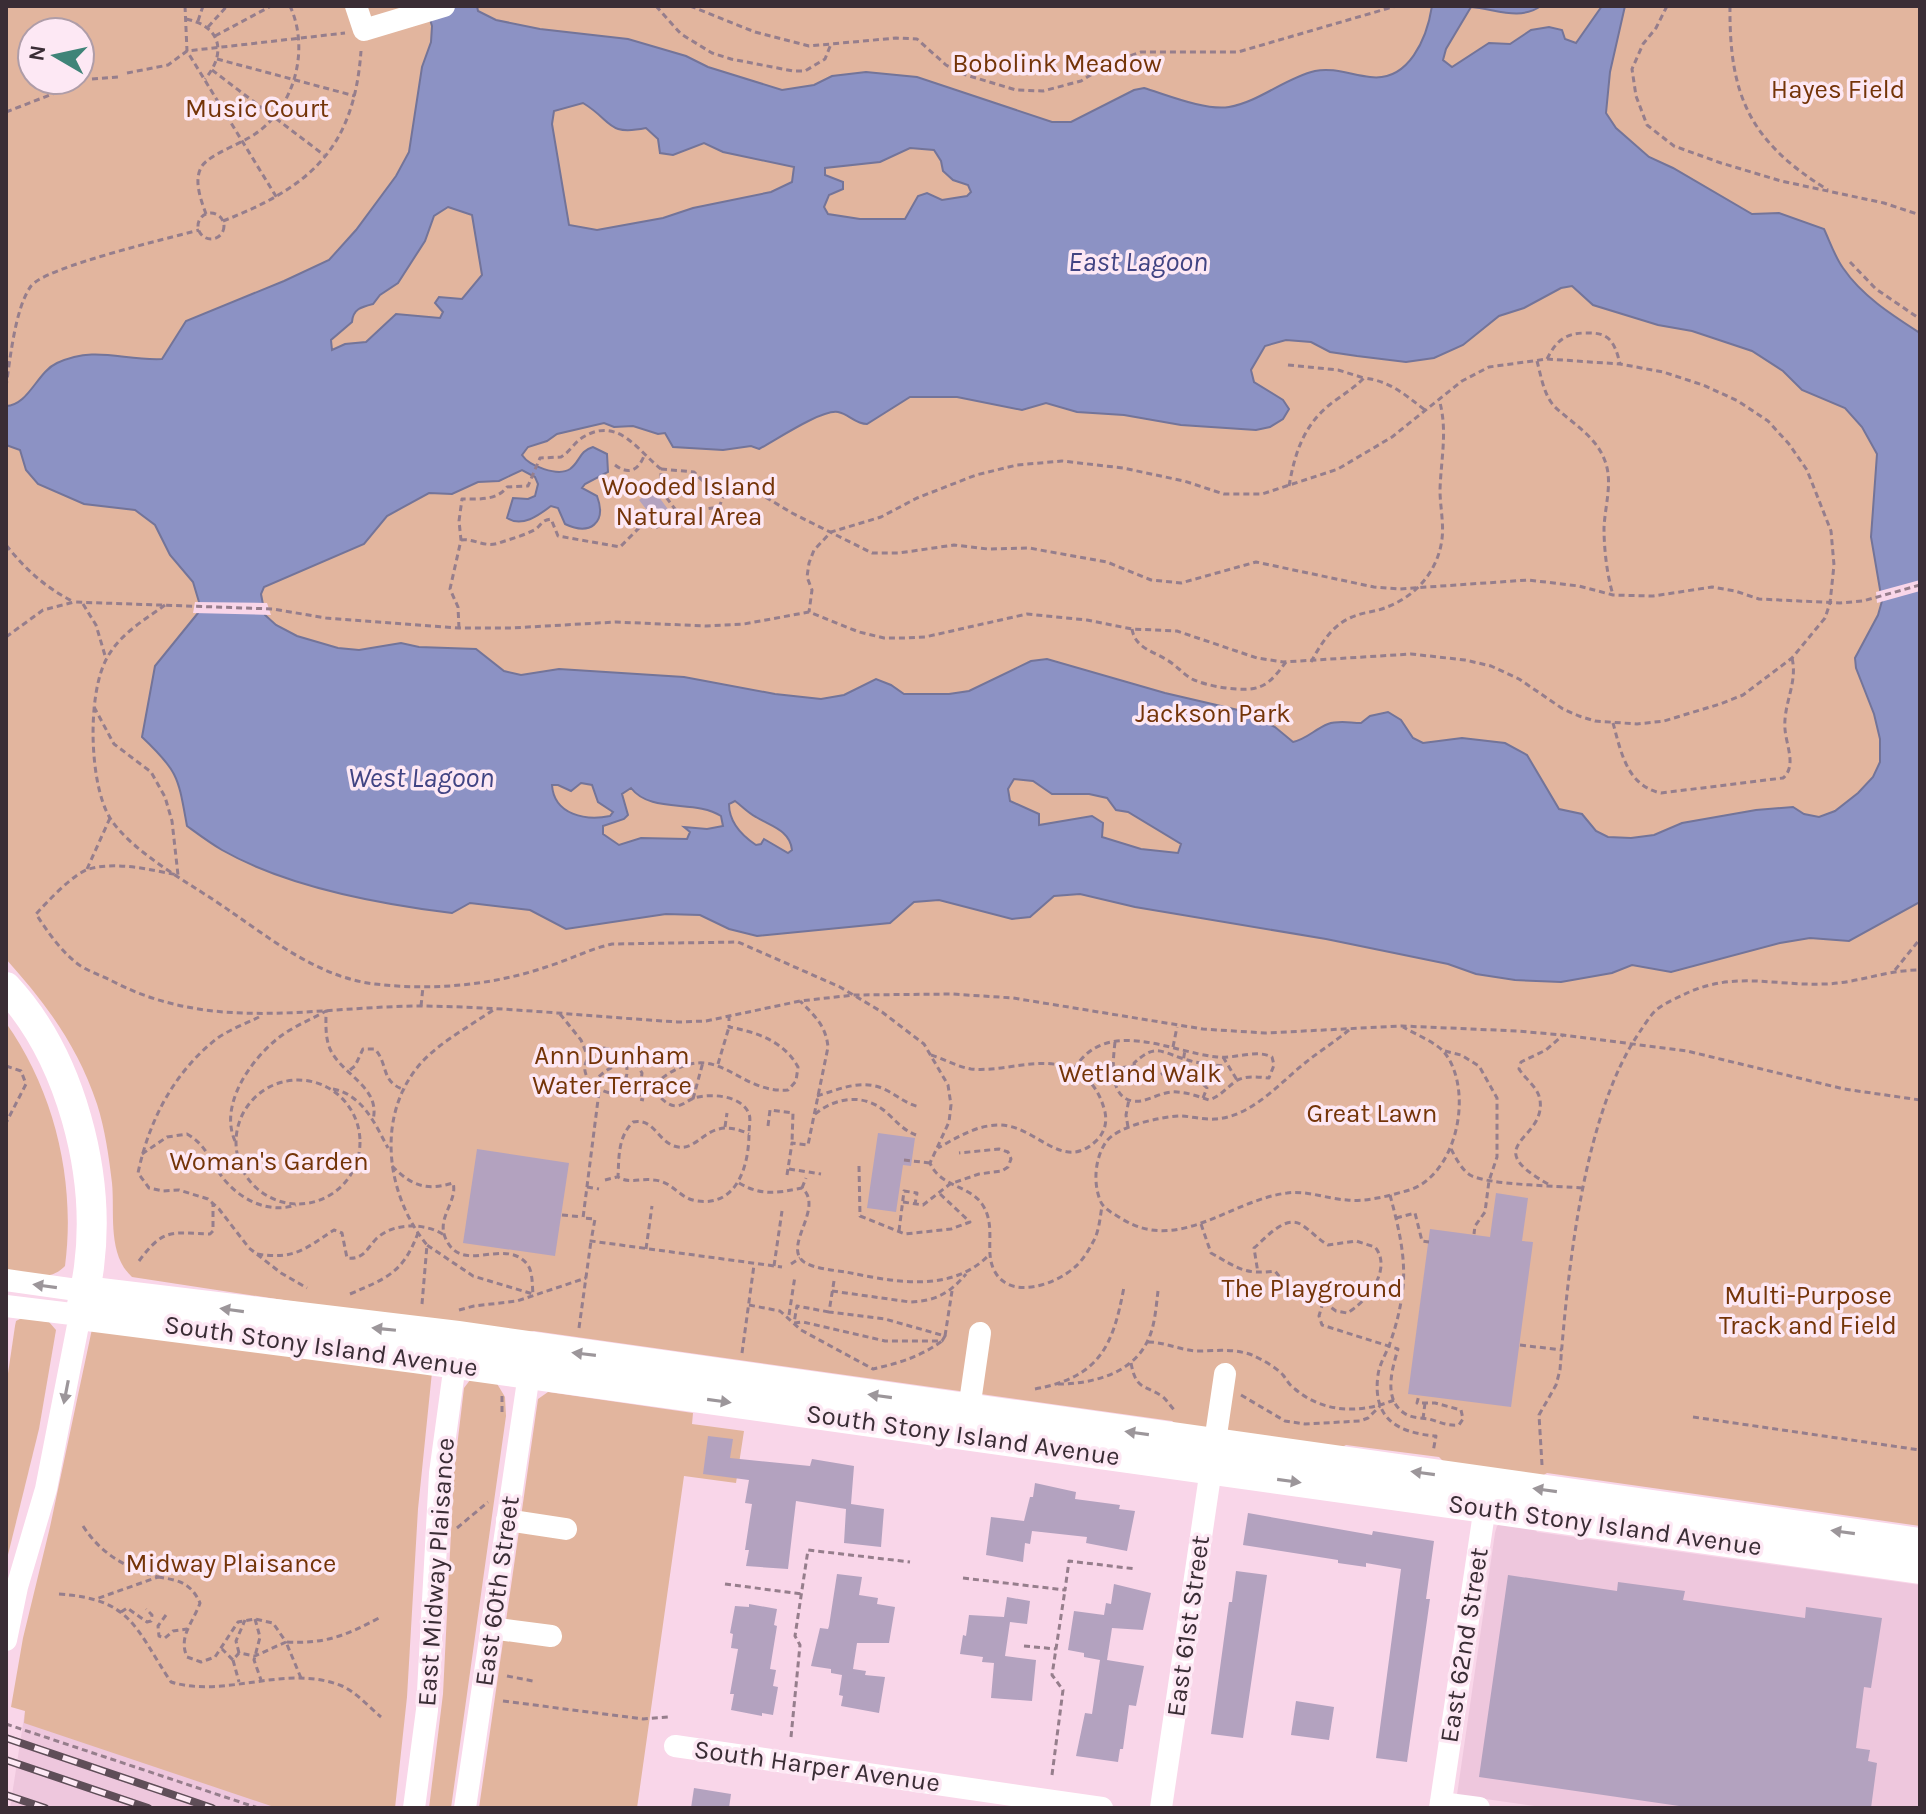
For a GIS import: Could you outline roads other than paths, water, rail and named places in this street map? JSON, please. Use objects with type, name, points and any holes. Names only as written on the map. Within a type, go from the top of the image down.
[{"type":"main road","points":[[6,987],[36,1024],[56,1060],[80,1132],[87,1166],[91,1218],[89,1266],[82,1303]]},
{"type":"main road","name":"South Stony Island Avenue","points":[[82,1303],[457,1337],[968,1421],[1487,1495],[1920,1569]]},
{"type":"main road","name":"South Stony Island Avenue","points":[[457,1337],[529,1374],[968,1421]]},
{"type":"main road","name":"South Stony Island Avenue","points":[[1487,1495],[1920,1543]]},
{"type":"street","points":[[356,6],[364,30],[436,8]]},
{"type":"street","name":"South Stony Island Avenue","points":[[6,1280],[82,1303]]},
{"type":"street","points":[[6,1640],[17,1587],[46,1489],[82,1303]]},
{"type":"street","name":"South Stony Island Avenue","points":[[6,1306],[82,1303]]},
{"type":"street","points":[[968,1421],[980,1333]]},
{"type":"street","name":"East Midway Plaisance","points":[[414,1808],[428,1694],[440,1473],[457,1337]]},
{"type":"street","name":"East 60th Street","points":[[465,1808],[529,1374]]},
{"type":"street","name":"East 61st Street","points":[[1161,1808],[1225,1374]]},
{"type":"street","name":"East 62nd Street","points":[[1440,1806],[1487,1495]]},
{"type":"street","points":[[507,1520],[566,1529]]},
{"type":"street","points":[[491,1628],[551,1636]]},
{"type":"street","name":"South Harper Avenue","points":[[675,1746],[1102,1808]]},
{"type":"street","points":[[1440,1806],[1479,1808]]},
{"type":"water","points":[[426,6],[477,6],[478,11],[496,20],[540,29],[628,39],[782,90],[814,85],[832,76],[866,72],[917,77],[1052,122],[1071,122],[1134,90],[1144,88],[1186,102],[1220,108],[1251,100],[1315,71],[1384,77],[1395,73],[1414,55],[1426,31],[1432,6],[1541,6],[1524,13],[1471,7],[1446,49],[1443,60],[1452,67],[1489,43],[1510,44],[1531,30],[1549,27],[1562,30],[1565,39],[1576,43],[1602,6],[1625,6],[1610,72],[1606,113],[1616,128],[1649,157],[1752,214],[1779,213],[1824,229],[1840,264],[1859,287],[1888,312],[1920,333],[1920,902],[1849,941],[1810,938],[1671,972],[1632,965],[1612,973],[1561,982],[1476,974],[1448,964],[1326,939],[1135,907],[1080,894],[1054,896],[1030,917],[1012,919],[939,900],[914,902],[890,923],[757,936],[729,929],[700,915],[666,914],[566,929],[530,910],[470,903],[452,913],[334,892],[275,874],[222,850],[187,826],[175,776],[142,737],[155,666],[198,613],[199,602],[193,582],[170,555],[155,525],[135,510],[84,504],[38,484],[26,470],[20,450],[6,445],[6,406],[21,400],[50,367],[71,358],[97,354],[162,359],[186,321],[329,260],[356,230],[396,176],[409,152],[422,67],[431,42],[432,26]],"holes":[[[583,103],[616,128],[646,128],[658,139],[660,153],[673,155],[704,143],[723,152],[794,167],[792,182],[771,192],[693,208],[663,218],[597,230],[569,225],[552,124],[554,111]],[[910,148],[934,150],[943,171],[953,180],[968,185],[971,192],[967,196],[942,200],[927,193],[918,196],[905,219],[860,219],[828,214],[824,207],[829,195],[843,189],[843,182],[825,175],[825,168],[880,162]],[[448,207],[472,215],[482,275],[462,299],[439,297],[435,303],[443,312],[440,318],[396,314],[366,342],[345,344],[332,350],[331,340],[352,322],[358,309],[373,304],[398,283],[425,241],[434,216]],[[1572,286],[1593,305],[1658,325],[1692,331],[1752,351],[1783,371],[1802,390],[1845,408],[1862,427],[1877,454],[1871,537],[1882,601],[1855,658],[1874,714],[1880,739],[1880,762],[1873,777],[1835,811],[1819,817],[1804,814],[1793,807],[1756,810],[1682,823],[1654,835],[1608,837],[1596,831],[1582,814],[1559,809],[1527,755],[1505,743],[1462,738],[1423,743],[1413,738],[1401,720],[1388,712],[1370,716],[1361,723],[1328,724],[1293,742],[1275,727],[1238,710],[1165,693],[1047,659],[1031,661],[969,691],[904,694],[876,679],[844,695],[821,699],[684,677],[559,669],[521,675],[504,671],[476,649],[419,647],[401,643],[359,650],[338,648],[297,636],[265,615],[261,594],[264,587],[364,544],[387,516],[429,493],[452,494],[478,482],[499,481],[522,470],[535,477],[538,484],[535,496],[513,498],[507,518],[524,521],[551,506],[558,508],[565,524],[582,528],[594,525],[600,505],[597,496],[582,488],[608,472],[607,454],[593,447],[585,451],[570,469],[558,472],[537,466],[522,455],[528,447],[557,434],[604,423],[665,433],[673,447],[723,450],[751,446],[759,449],[821,415],[838,412],[867,424],[910,397],[957,397],[1022,410],[1046,403],[1077,412],[1124,415],[1181,425],[1256,430],[1270,427],[1283,419],[1289,409],[1283,400],[1254,382],[1251,370],[1265,346],[1286,340],[1311,342],[1330,352],[1406,362],[1434,358],[1463,345],[1499,316],[1524,308],[1561,288]],[[1014,779],[1033,781],[1052,794],[1089,794],[1107,798],[1116,810],[1128,812],[1181,844],[1178,853],[1141,849],[1102,837],[1103,823],[1092,816],[1039,825],[1039,814],[1010,801],[1008,789]],[[581,783],[592,785],[598,802],[613,812],[610,816],[601,817],[573,814],[554,795],[552,785],[571,791]],[[631,788],[650,801],[710,811],[721,816],[723,826],[707,829],[684,827],[690,832],[687,839],[641,838],[619,845],[603,834],[603,826],[628,815],[622,794]],[[735,801],[783,833],[792,850],[788,853],[764,839],[756,845],[745,837],[731,817],[729,804]]]},
{"type":"railway","points":[[6,1738],[212,1808]]},
{"type":"railway","points":[[6,1760],[148,1808]]},
{"type":"railway","points":[[6,1795],[45,1808]]},
{"type":"park label","name":"Bobolink Meadow","points":[[1057,63]]},
{"type":"park label","name":"Hayes Field","points":[[1838,89]]},
{"type":"park label","name":"Music Court","points":[[257,108]]},
{"type":"park label","name":"Wooded Island Natural Area","points":[[689,501]]},
{"type":"park label","name":"Jackson Park","points":[[1213,713]]},
{"type":"park label","name":"Ann Dunham Water Terrace","points":[[612,1070]]},
{"type":"park label","name":"Wetland Walk","points":[[1140,1073]]},
{"type":"park label","name":"Great Lawn","points":[[1372,1113]]},
{"type":"park label","name":"Woman's Garden","points":[[269,1161]]},
{"type":"park label","name":"The Playground","points":[[1312,1288]]},
{"type":"park label","name":"Multi-Purpose Track and Field","points":[[1808,1310]]},
{"type":"park label","name":"Midway Plaisance","points":[[231,1563]]},
{"type":"water label","name":"East Lagoon","points":[[1138,261]]},
{"type":"water label","name":"West Lagoon","points":[[421,777]]}]
